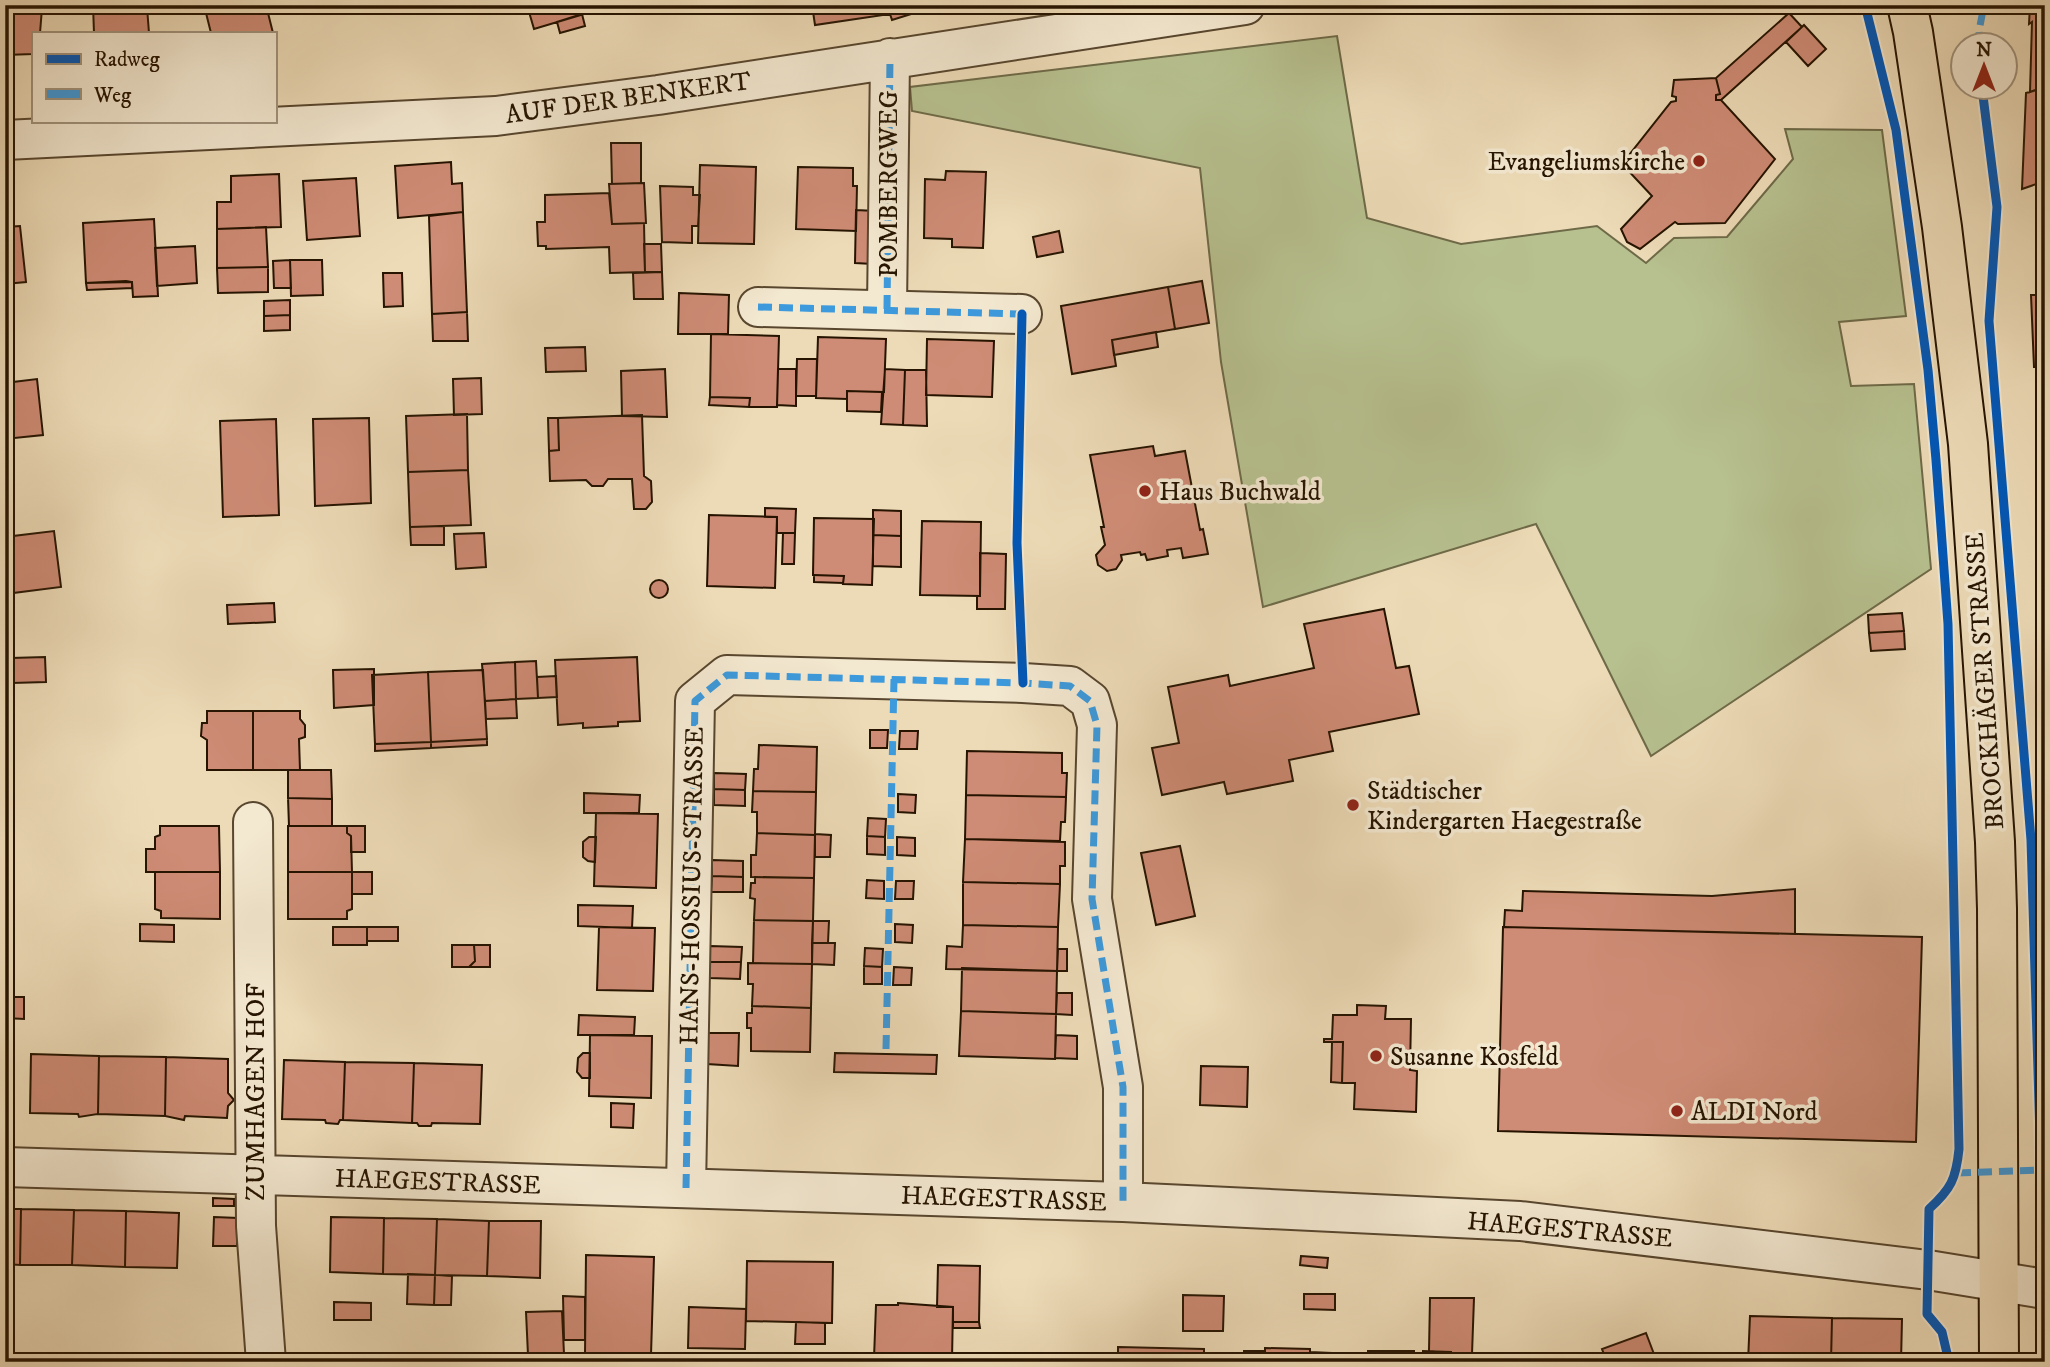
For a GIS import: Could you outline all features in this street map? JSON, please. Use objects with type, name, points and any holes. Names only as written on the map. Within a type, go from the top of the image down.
[{"type":"main road","name":"BROCKHÄGER STRASSE","points":[[1915,14],[1968,444],[1995,855],[1999,1362]]},
{"type":"street","name":"AUF DER BENKERT","points":[[5,140],[496,116],[658,95],[1245,5]]},
{"type":"street","name":"POMBERGWEG","points":[[887,309],[890,58]]},
{"type":"street","name":"POMBERGWEG","points":[[758,307],[1022,314]]},
{"type":"street","name":"HANS-HOSSIUS-STRASSE","points":[[687,1188],[695,701],[727,675],[985,682],[1070,686],[1090,701],[1097,725],[1092,899],[1123,1087],[1123,1202]]},
{"type":"street","name":"ZUMHAGEN HOF","points":[[254,822],[256,1226],[266,1362]]},
{"type":"street","name":"HAEGESTRASSE","points":[[5,1167],[1123,1202],[1520,1221],[1928,1270],[2045,1289]]},
{"type":"green space","points":[[1337,36],[1367,218],[1461,244],[1597,226],[1646,263],[1674,238],[1727,237],[1793,159],[1785,129],[1882,130],[1906,316],[1839,322],[1851,386],[1914,384],[1931,569],[1651,756],[1536,524],[1263,607],[1221,362],[1200,168],[912,111],[910,87]]},
{"type":"building","points":[[5,5],[39,5],[39,9],[42,8],[40,32],[32,32],[32,54],[5,55]]},
{"type":"building","points":[[93,5],[152,5],[147,7],[149,32],[94,32]]},
{"type":"building","points":[[204,5],[266,5],[273,32],[211,32]]},
{"type":"building","points":[[527,5],[603,5],[604,8],[534,29]]},
{"type":"building","points":[[812,5],[887,5],[890,14],[815,25]]},
{"type":"building","points":[[887,5],[908,5],[911,14],[892,20]]},
{"type":"building","points":[[2030,5],[2045,5],[2045,87],[2030,92],[2032,22],[2029,24]]},
{"type":"building","points":[[1789,13],[1802,27],[1721,100],[1716,100],[1716,95],[1720,94],[1716,78]]},
{"type":"building","points":[[582,14],[585,26],[560,33],[557,22]]},
{"type":"building","points":[[1804,25],[1826,49],[1808,66],[1786,42]]},
{"type":"building","name":"Evangeliumskirche","points":[[1716,78],[1720,94],[1716,95],[1716,100],[1721,100],[1775,159],[1725,223],[1675,222],[1640,249],[1627,242],[1621,229],[1652,196],[1622,164],[1671,102],[1676,101],[1676,97],[1672,96],[1674,80]]},
{"type":"building","points":[[2045,87],[2045,181],[2022,189],[2026,93]]},
{"type":"building","points":[[611,143],[641,143],[641,183],[612,184]]},
{"type":"building","points":[[451,162],[452,184],[462,183],[463,212],[398,218],[395,166]]},
{"type":"building","points":[[700,165],[756,167],[754,244],[698,243]]},
{"type":"building","points":[[798,167],[853,168],[853,186],[857,186],[856,231],[796,229]]},
{"type":"building","points":[[946,171],[986,172],[983,248],[952,247],[952,239],[924,238],[925,179],[945,180]]},
{"type":"building","points":[[279,174],[281,227],[217,229],[217,202],[231,202],[231,176]]},
{"type":"building","points":[[356,178],[360,236],[307,240],[303,181]]},
{"type":"building","points":[[644,183],[646,223],[612,224],[609,184]]},
{"type":"building","points":[[660,186],[693,187],[693,195],[700,195],[698,226],[692,226],[692,243],[662,242]]},
{"type":"building","points":[[609,193],[612,224],[644,223],[645,272],[610,273],[609,247],[546,249],[546,246],[538,246],[537,222],[545,222],[545,195]]},
{"type":"building","points":[[856,210],[875,211],[873,264],[855,263]]},
{"type":"building","points":[[463,212],[467,312],[432,314],[429,216]]},
{"type":"building","points":[[154,219],[158,296],[133,297],[132,282],[86,283],[83,223]]},
{"type":"building","points":[[20,226],[26,282],[5,284],[5,227]]},
{"type":"building","points":[[266,227],[268,267],[217,268],[217,229]]},
{"type":"building","points":[[1059,231],[1063,252],[1037,257],[1033,237]]},
{"type":"building","points":[[644,244],[661,244],[662,272],[645,272]]},
{"type":"building","points":[[195,246],[197,283],[157,286],[155,248]]},
{"type":"building","points":[[290,260],[322,260],[323,295],[291,296]]},
{"type":"building","points":[[290,260],[291,288],[274,288],[273,261]]},
{"type":"building","points":[[268,267],[268,292],[218,293],[217,268]]},
{"type":"building","points":[[662,272],[663,299],[634,299],[633,273]]},
{"type":"building","points":[[383,273],[402,273],[403,306],[384,307]]},
{"type":"building","points":[[1202,281],[1209,323],[1175,329],[1168,287]]},
{"type":"building","points":[[132,282],[132,288],[87,290],[86,283]]},
{"type":"building","points":[[1168,287],[1175,329],[1112,340],[1116,366],[1072,374],[1061,306]]},
{"type":"building","points":[[679,293],[729,295],[728,334],[678,334]]},
{"type":"building","points":[[2031,295],[2045,295],[2045,367],[2034,367]]},
{"type":"building","points":[[290,300],[290,315],[264,316],[264,301]]},
{"type":"building","points":[[467,312],[468,341],[433,341],[432,314]]},
{"type":"building","points":[[290,315],[290,330],[264,331],[264,316]]},
{"type":"building","points":[[1156,332],[1158,347],[1114,355],[1112,340]]},
{"type":"building","points":[[711,334],[779,336],[777,407],[749,407],[750,398],[710,397]]},
{"type":"building","points":[[818,337],[886,339],[884,392],[847,391],[847,399],[816,398]]},
{"type":"building","points":[[927,339],[994,341],[992,397],[926,395]]},
{"type":"building","points":[[585,347],[586,371],[546,372],[545,348]]},
{"type":"building","points":[[797,359],[817,359],[816,396],[796,396]]},
{"type":"building","points":[[665,369],[667,417],[622,416],[621,371]]},
{"type":"building","points":[[778,369],[796,369],[796,406],[777,405]]},
{"type":"building","points":[[885,369],[905,370],[903,425],[881,424]]},
{"type":"building","points":[[905,370],[926,370],[927,426],[903,425]]},
{"type":"building","points":[[481,378],[482,414],[454,415],[453,379]]},
{"type":"building","points":[[37,379],[43,435],[5,439],[5,383]]},
{"type":"building","points":[[847,391],[882,392],[881,412],[847,411]]},
{"type":"building","points":[[710,397],[750,398],[749,407],[709,405]]},
{"type":"building","points":[[467,414],[468,470],[408,472],[406,416]]},
{"type":"building","points":[[642,415],[644,476],[651,481],[652,502],[646,509],[634,509],[632,479],[608,479],[603,486],[592,486],[586,480],[550,481],[549,451],[559,450],[558,418]]},
{"type":"building","points":[[369,418],[371,503],[315,506],[313,419]]},
{"type":"building","points":[[548,418],[558,418],[559,450],[549,451]]},
{"type":"building","points":[[276,419],[279,515],[223,517],[220,421]]},
{"type":"building","name":"Haus Buchwald","points":[[1153,446],[1155,456],[1185,451],[1200,530],[1203,529],[1208,554],[1183,558],[1181,548],[1167,550],[1168,556],[1147,560],[1145,554],[1141,555],[1140,552],[1121,555],[1122,560],[1116,569],[1107,571],[1098,565],[1096,555],[1105,545],[1101,527],[1104,527],[1090,455]]},
{"type":"building","points":[[468,470],[471,525],[410,527],[408,472]]},
{"type":"building","points":[[2039,489],[2045,489],[2045,557],[2042,557]]},
{"type":"building","points":[[765,508],[796,509],[795,533],[777,533],[777,517],[765,517]]},
{"type":"building","points":[[873,510],[901,511],[901,536],[873,535]]},
{"type":"building","points":[[709,515],[777,517],[775,588],[707,586]]},
{"type":"building","points":[[814,518],[874,519],[872,585],[843,584],[844,576],[813,575]]},
{"type":"building","points":[[922,521],[981,522],[980,596],[920,595]]},
{"type":"building","points":[[444,526],[444,545],[411,545],[410,527]]},
{"type":"building","points":[[54,531],[61,587],[5,594],[5,537]]},
{"type":"building","points":[[484,533],[486,567],[456,569],[454,534]]},
{"type":"building","points":[[783,533],[795,533],[794,564],[782,564]]},
{"type":"building","points":[[873,535],[901,536],[901,567],[873,566]]},
{"type":"building","points":[[980,553],[1006,554],[1005,609],[977,609],[977,596],[980,596]]},
{"type":"building","points":[[814,575],[844,576],[843,583],[814,582]]},
{"type":"building","points":[[655,580],[663,580],[668,589],[666,596],[655,598],[650,593],[650,585]]},
{"type":"building","points":[[274,603],[275,622],[228,624],[227,605]]},
{"type":"building","points":[[1384,609],[1396,668],[1409,666],[1419,714],[1329,732],[1333,751],[1289,760],[1293,781],[1227,794],[1224,782],[1162,795],[1152,748],[1179,743],[1168,687],[1228,675],[1230,686],[1314,668],[1304,624]]},
{"type":"building","points":[[1902,613],[1904,631],[1869,633],[1868,615]]},
{"type":"building","points":[[1904,631],[1905,649],[1871,651],[1869,633]]},
{"type":"building","points":[[45,657],[46,682],[12,683],[11,658]]},
{"type":"building","points":[[637,657],[640,721],[618,722],[618,726],[583,728],[583,723],[558,725],[555,660]]},
{"type":"building","points":[[536,661],[538,698],[516,699],[515,662]]},
{"type":"building","points":[[515,662],[516,699],[485,701],[482,664]]},
{"type":"building","points":[[374,669],[374,705],[334,708],[333,670]]},
{"type":"building","points":[[483,670],[487,739],[431,742],[428,672]]},
{"type":"building","points":[[428,672],[431,742],[375,744],[372,675]]},
{"type":"building","points":[[556,676],[557,697],[538,698],[537,677]]},
{"type":"building","points":[[516,699],[517,718],[486,719],[485,701]]},
{"type":"building","points":[[207,711],[253,711],[253,770],[207,770],[207,740],[201,736],[202,723],[207,723]]},
{"type":"building","points":[[253,711],[300,711],[300,719],[305,725],[305,737],[299,739],[300,770],[253,770]]},
{"type":"building","points":[[870,730],[888,730],[887,748],[870,748]]},
{"type":"building","points":[[900,731],[918,731],[917,749],[899,749]]},
{"type":"building","points":[[487,739],[487,745],[431,748],[431,742]]},
{"type":"building","points":[[431,742],[431,748],[375,751],[375,744]]},
{"type":"building","points":[[759,745],[817,747],[816,792],[753,791],[754,769],[758,769]]},
{"type":"building","points":[[967,751],[1062,753],[1062,773],[1067,773],[1066,797],[966,795]]},
{"type":"building","points":[[288,770],[331,770],[332,799],[288,798]]},
{"type":"building","points":[[714,773],[746,774],[745,790],[714,789]]},
{"type":"building","points":[[714,789],[745,790],[745,806],[714,805]]},
{"type":"building","points":[[753,791],[816,792],[815,835],[757,833],[757,812],[752,812]]},
{"type":"building","points":[[584,793],[640,795],[639,813],[584,813]]},
{"type":"building","points":[[898,794],[916,795],[915,813],[898,812]]},
{"type":"building","points":[[966,795],[1066,797],[1065,822],[1061,822],[1060,841],[965,839]]},
{"type":"building","points":[[288,798],[332,799],[332,826],[289,826]]},
{"type":"building","points":[[596,813],[658,814],[656,888],[594,886]]},
{"type":"building","points":[[868,818],[886,819],[885,837],[867,836]]},
{"type":"building","points":[[160,826],[219,826],[220,872],[146,872],[146,849],[155,849],[155,837],[160,835]]},
{"type":"building","points":[[288,826],[347,826],[347,833],[351,836],[352,872],[288,872]]},
{"type":"building","points":[[347,826],[365,826],[365,852],[351,852],[351,836],[347,833]]},
{"type":"building","points":[[757,833],[815,835],[814,878],[751,877],[751,855],[756,855]]},
{"type":"building","points":[[815,834],[831,835],[830,857],[815,857]]},
{"type":"building","points":[[867,836],[885,837],[885,855],[867,854]]},
{"type":"building","points":[[589,837],[596,837],[595,862],[583,857],[583,842]]},
{"type":"building","points":[[897,837],[915,838],[915,856],[897,855]]},
{"type":"building","points":[[965,839],[1065,842],[1065,866],[1060,866],[1060,884],[963,882]]},
{"type":"building","points":[[1180,846],[1195,916],[1156,925],[1141,853]]},
{"type":"building","points":[[712,860],[743,861],[743,877],[712,876]]},
{"type":"building","points":[[155,872],[220,872],[220,919],[161,918],[161,911],[155,909]]},
{"type":"building","points":[[288,872],[352,872],[352,909],[347,911],[347,919],[288,919]]},
{"type":"building","points":[[352,872],[372,872],[372,894],[352,894]]},
{"type":"building","points":[[712,876],[743,877],[743,892],[711,892]]},
{"type":"building","points":[[755,877],[814,878],[813,921],[754,920],[755,899],[750,898],[751,883],[755,883]]},
{"type":"building","points":[[867,880],[884,881],[884,899],[866,898]]},
{"type":"building","points":[[896,881],[914,881],[913,899],[895,899]]},
{"type":"building","points":[[963,882],[1060,884],[1058,927],[963,925]]},
{"type":"building","points":[[1795,889],[1795,934],[1504,927],[1505,910],[1522,911],[1523,891],[1712,896]]},
{"type":"building","points":[[578,905],[633,906],[632,928],[578,926]]},
{"type":"building","points":[[754,920],[813,921],[812,964],[753,963]]},
{"type":"building","points":[[813,921],[829,921],[828,943],[812,943]]},
{"type":"building","points":[[140,924],[174,925],[174,942],[140,941]]},
{"type":"building","points":[[895,924],[913,925],[912,943],[895,942]]},
{"type":"building","points":[[963,925],[1058,927],[1057,971],[946,969],[947,946],[962,947]]},
{"type":"building","points":[[333,927],[367,927],[367,945],[333,945]]},
{"type":"building","points":[[367,927],[398,927],[398,941],[367,941]]},
{"type":"building","points":[[599,927],[655,928],[653,991],[597,990]]},
{"type":"building","points":[[1503,927],[1922,937],[1916,1142],[1498,1131]]},
{"type":"building","points":[[812,943],[835,943],[834,965],[812,964]]},
{"type":"building","points":[[452,945],[474,945],[475,961],[469,967],[452,967]]},
{"type":"building","points":[[474,945],[490,945],[490,967],[469,967],[475,961]]},
{"type":"building","points":[[710,946],[742,947],[741,962],[709,962]]},
{"type":"building","points":[[865,948],[883,949],[882,967],[864,966]]},
{"type":"building","points":[[1058,949],[1067,949],[1067,971],[1057,971]]},
{"type":"building","points":[[709,962],[741,962],[740,979],[709,978]]},
{"type":"building","points":[[748,963],[812,964],[811,1008],[752,1006],[753,984],[748,984]]},
{"type":"building","points":[[864,966],[882,967],[882,984],[864,984]]},
{"type":"building","points":[[894,967],[912,968],[911,985],[893,985]]},
{"type":"building","points":[[962,968],[1057,971],[1056,1014],[961,1011]]},
{"type":"building","points":[[1057,993],[1072,993],[1072,1015],[1056,1014]]},
{"type":"building","points":[[5,997],[24,997],[24,1019],[5,1018]]},
{"type":"building","name":"Susanne Kosfeld","points":[[1357,1005],[1386,1006],[1385,1019],[1411,1019],[1410,1070],[1417,1071],[1416,1112],[1354,1109],[1355,1083],[1342,1083],[1343,1042],[1324,1042],[1324,1039],[1332,1039],[1333,1015],[1357,1015]]},
{"type":"building","points":[[752,1006],[811,1008],[810,1052],[751,1051],[751,1028],[747,1028],[747,1013],[752,1013]]},
{"type":"building","points":[[961,1011],[1056,1014],[1055,1059],[959,1056]]},
{"type":"building","points":[[579,1015],[635,1017],[634,1035],[578,1035]]},
{"type":"building","points":[[707,1033],[739,1033],[738,1066],[707,1064]]},
{"type":"building","points":[[590,1035],[652,1036],[651,1098],[589,1096]]},
{"type":"building","points":[[1056,1035],[1077,1036],[1077,1059],[1055,1058]]},
{"type":"building","points":[[1332,1042],[1343,1042],[1342,1083],[1331,1082]]},
{"type":"building","points":[[583,1053],[590,1053],[590,1078],[582,1078],[577,1072],[578,1058]]},
{"type":"building","points":[[835,1053],[937,1055],[936,1074],[834,1072]]},
{"type":"building","points":[[31,1054],[99,1056],[98,1114],[79,1117],[78,1114],[30,1113]]},
{"type":"building","points":[[99,1056],[166,1057],[165,1116],[98,1114]]},
{"type":"building","points":[[166,1057],[228,1059],[228,1093],[234,1100],[228,1106],[227,1118],[185,1116],[184,1120],[165,1116]]},
{"type":"building","points":[[284,1060],[345,1062],[343,1120],[338,1124],[326,1123],[325,1120],[282,1119]]},
{"type":"building","points":[[345,1062],[414,1063],[412,1123],[343,1120]]},
{"type":"building","points":[[414,1063],[482,1065],[480,1124],[432,1123],[431,1126],[419,1126],[412,1123]]},
{"type":"building","points":[[1201,1066],[1248,1067],[1247,1107],[1200,1105]]},
{"type":"building","points":[[611,1103],[634,1104],[633,1128],[611,1127]]},
{"type":"building","points":[[213,1198],[234,1199],[234,1206],[213,1206]]},
{"type":"building","points":[[5,1209],[21,1209],[20,1265],[5,1264]]},
{"type":"building","points":[[21,1209],[74,1210],[72,1265],[20,1265]]},
{"type":"building","points":[[74,1210],[126,1211],[125,1267],[72,1265]]},
{"type":"building","points":[[126,1211],[179,1213],[177,1268],[125,1267]]},
{"type":"building","points":[[214,1217],[238,1218],[237,1246],[213,1246]]},
{"type":"building","points":[[331,1217],[384,1218],[383,1274],[330,1272]]},
{"type":"building","points":[[384,1218],[437,1219],[435,1275],[383,1274]]},
{"type":"building","points":[[437,1219],[489,1221],[487,1276],[435,1275]]},
{"type":"building","points":[[489,1221],[541,1221],[540,1278],[487,1276]]},
{"type":"building","points":[[586,1255],[654,1257],[651,1355],[585,1354]]},
{"type":"building","points":[[1301,1256],[1328,1258],[1327,1268],[1300,1265]]},
{"type":"building","points":[[747,1261],[833,1262],[832,1323],[746,1321]]},
{"type":"building","points":[[938,1265],[980,1266],[979,1322],[953,1322],[953,1307],[937,1307]]},
{"type":"building","points":[[408,1274],[435,1275],[434,1305],[407,1304]]},
{"type":"building","points":[[435,1275],[452,1276],[451,1305],[434,1305]]},
{"type":"building","points":[[1304,1294],[1335,1294],[1335,1310],[1304,1309]]},
{"type":"building","points":[[1183,1295],[1224,1296],[1223,1331],[1183,1331]]},
{"type":"building","points":[[563,1296],[585,1297],[585,1340],[564,1340]]},
{"type":"building","points":[[1430,1298],[1474,1298],[1472,1354],[1429,1351]]},
{"type":"building","points":[[334,1302],[371,1303],[371,1320],[334,1320]]},
{"type":"building","points":[[898,1303],[953,1307],[952,1360],[897,1362],[897,1359],[874,1358],[876,1305]]},
{"type":"building","points":[[689,1307],[746,1309],[745,1349],[688,1348]]},
{"type":"building","points":[[562,1311],[564,1354],[528,1355],[526,1312]]},
{"type":"building","points":[[1750,1316],[1832,1318],[1831,1362],[1748,1362]]},
{"type":"building","points":[[1832,1318],[1902,1319],[1901,1362],[1831,1362]]},
{"type":"building","points":[[796,1322],[825,1323],[825,1344],[795,1344]]},
{"type":"building","points":[[953,1322],[979,1322],[980,1328],[953,1328]]},
{"type":"building","points":[[1646,1333],[1657,1362],[1607,1362],[1602,1349]]},
{"type":"building","points":[[1118,1347],[1204,1349],[1204,1362],[1118,1362]]},
{"type":"building","points":[[1265,1348],[1310,1349],[1310,1352],[1331,1353],[1330,1362],[1244,1362],[1244,1351],[1265,1351]]},
{"type":"building","points":[[1368,1351],[1414,1351],[1414,1358],[1423,1358],[1423,1351],[1451,1352],[1451,1362],[1368,1362]]},
{"type":"building","points":[[596,1355],[645,1355],[645,1362],[596,1362]]},
{"type":"marked path","points":[[1979,32],[1984,5]]},
{"type":"marked path","points":[[887,309],[890,58]]},
{"type":"marked path","points":[[758,307],[1022,314],[1022,319]]},
{"type":"marked path","points":[[686,1188],[695,701],[727,675],[1023,683],[1070,686],[1090,701],[1097,725],[1092,899],[1123,1087],[1123,1202]]},
{"type":"marked path","points":[[886,1049],[894,679]]},
{"type":"marked path","points":[[1957,1173],[2041,1170]]},
{"type":"cycle path","points":[[1865,5],[1896,130],[1928,370],[1948,624],[1959,1149],[1951,1183],[1929,1209],[1927,1314],[1942,1332],[1949,1362]]},
{"type":"cycle path","points":[[1984,102],[1997,207],[1989,321],[2031,840],[2041,1170],[2045,1197]]},
{"type":"cycle path","points":[[1022,314],[1017,543],[1023,683]]},
{"type":"place","name":"Evangeliumskirche","points":[[1699,161]]},
{"type":"place","name":"Haus Buchwald","points":[[1145,491]]},
{"type":"place","name":"Städtischer Kindergarten Haegestraße","points":[[1353,805]]},
{"type":"place","name":"Susanne Kosfeld","points":[[1376,1056]]},
{"type":"place","name":"ALDI Nord","points":[[1677,1111]]}]
